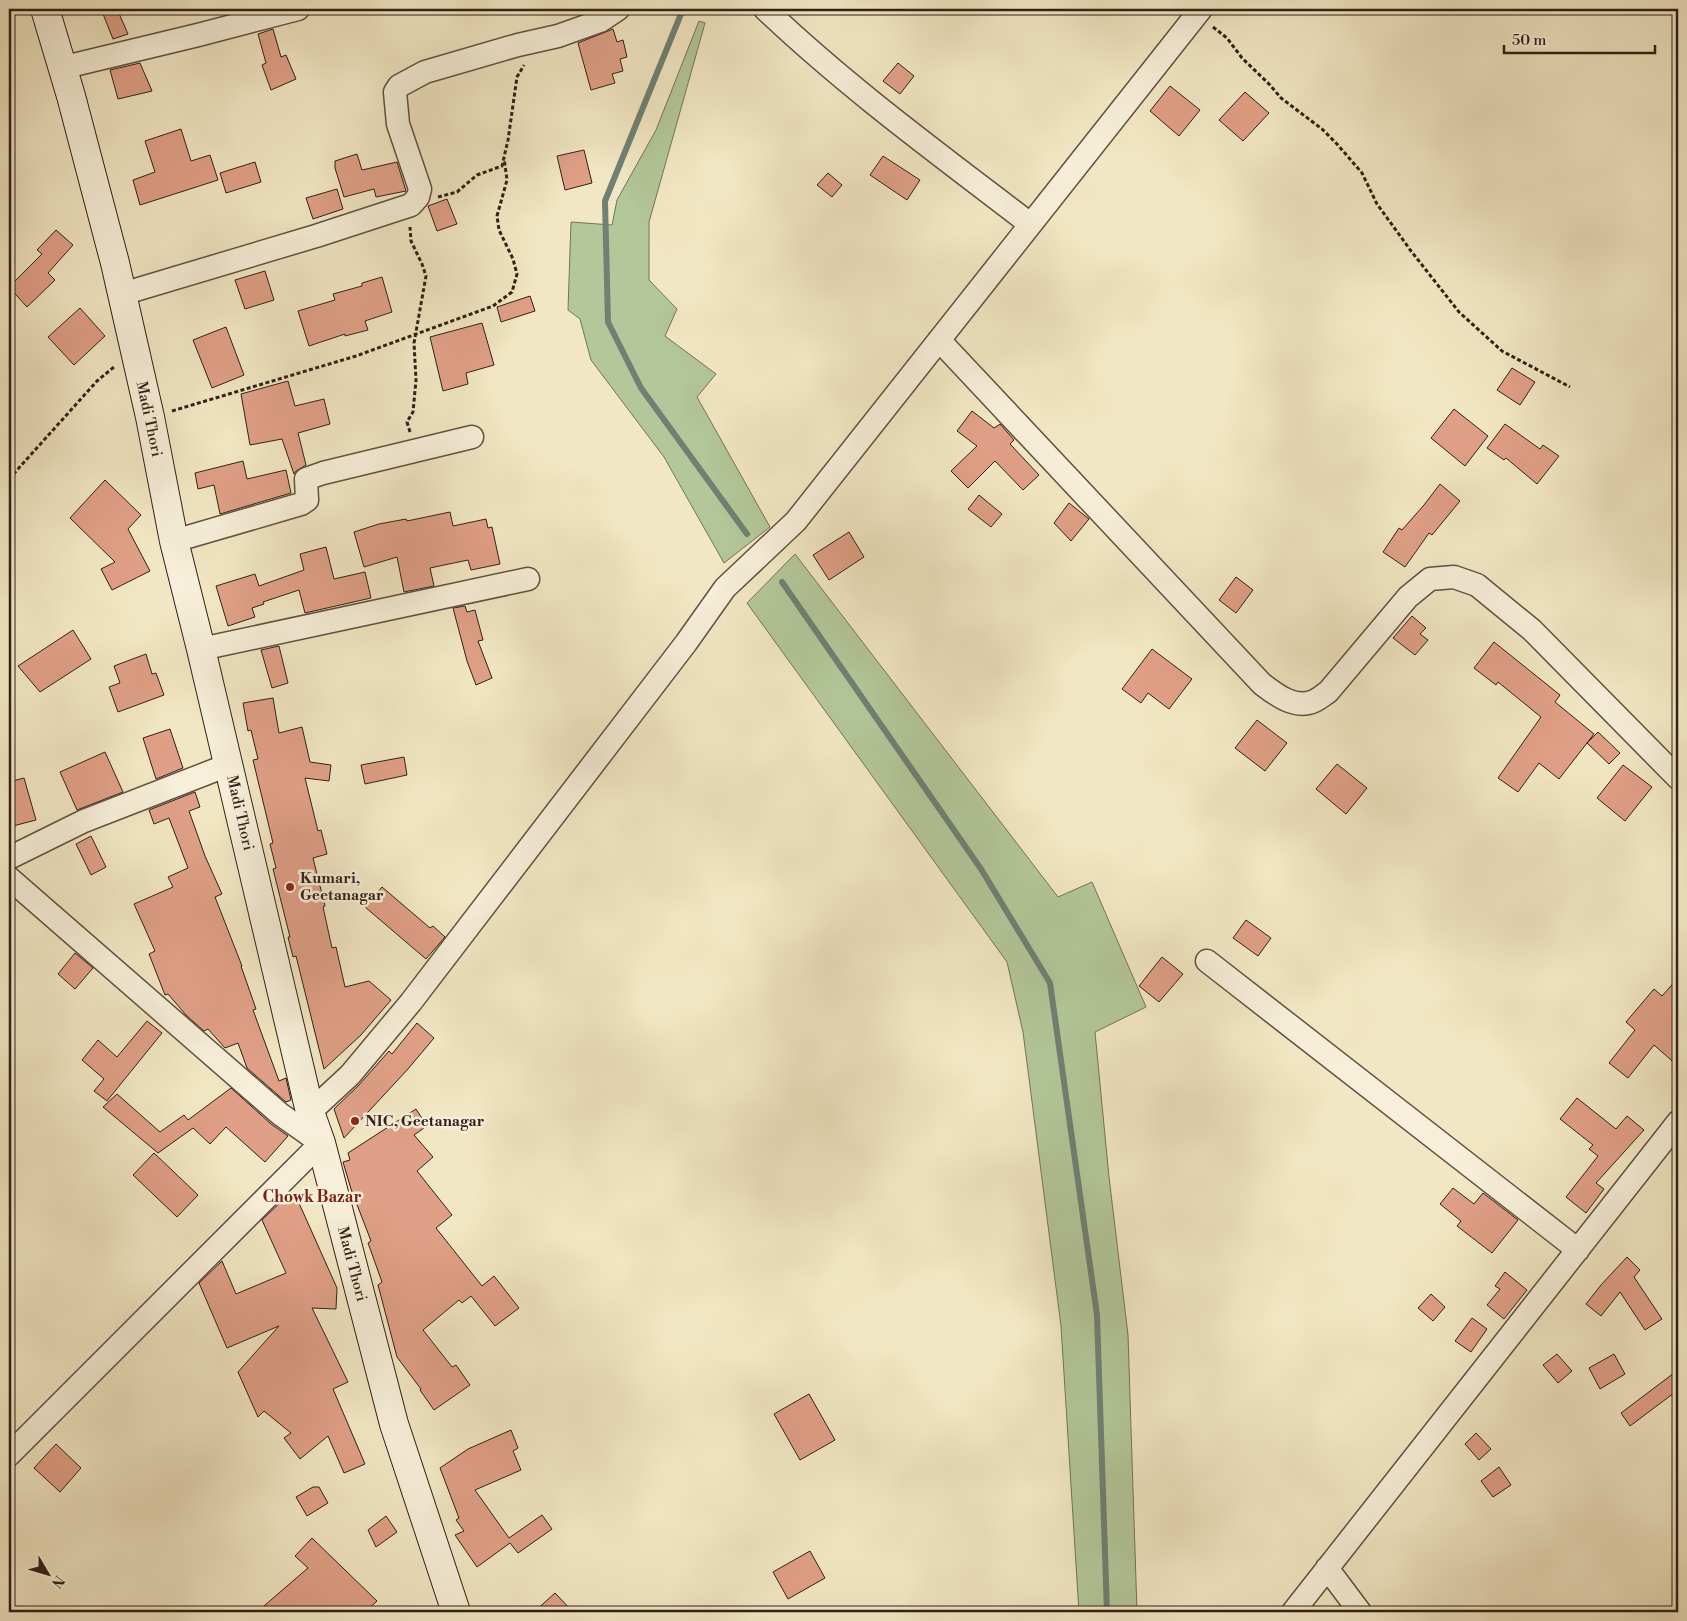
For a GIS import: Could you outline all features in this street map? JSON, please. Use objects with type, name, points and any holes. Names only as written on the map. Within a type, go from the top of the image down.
[{"type":"main road","name":"Madi Thori","points":[[45,9],[71,96],[122,294],[150,417],[174,541],[310,1112],[321,1143],[394,1424],[456,1612]]},
{"type":"street","points":[[62,68],[298,9]]},
{"type":"street","points":[[122,294],[316,236],[408,206],[418,197],[420,188],[398,124],[395,92],[399,86],[425,72],[558,36],[600,22],[618,9]]},
{"type":"street","points":[[765,9],[798,41],[865,97],[1030,224]]},
{"type":"street","points":[[310,1112],[350,1074],[411,1002],[686,642],[725,588],[796,521],[1199,11]]},
{"type":"street","points":[[939,340],[1262,684],[1280,698],[1297,703],[1312,702],[1328,692],[1408,597],[1430,579],[1454,577],[1477,585],[1532,630],[1678,778]]},
{"type":"street","points":[[174,541],[302,504],[307,500],[306,483],[308,478],[472,437]]},
{"type":"street","points":[[201,649],[528,579]]},
{"type":"street","points":[[9,858],[84,821],[228,765]]},
{"type":"street","points":[[9,878],[280,1114],[321,1143],[9,1455]]},
{"type":"street","points":[[1207,961],[1578,1250]]},
{"type":"street","points":[[1293,1612],[1678,1122]]},
{"type":"street","points":[[1327,1568],[1360,1612]]},
{"type":"path","points":[[1199,11],[1227,38],[1242,58],[1281,98],[1322,129],[1362,172],[1377,204],[1459,312],[1502,351],[1570,387]]},
{"type":"path","points":[[411,436],[407,422],[413,412],[416,380],[414,342],[426,276],[411,241],[408,206],[457,192],[477,175],[502,166],[508,140],[517,76],[541,40]]},
{"type":"path","points":[[150,417],[356,356],[492,306],[512,292],[516,274],[513,259],[499,230],[497,216],[507,180],[504,158]]},
{"type":"path","points":[[9,479],[97,381],[116,365],[138,364]]},
{"type":"green space","points":[[699,21],[705,23],[649,222],[649,280],[677,309],[665,336],[716,374],[697,397],[770,527],[724,563],[664,457],[591,360],[580,319],[568,310],[571,222],[612,225],[617,200],[656,130]]},
{"type":"green space","points":[[795,554],[1058,897],[1092,882],[1146,1007],[1095,1032],[1109,1177],[1128,1335],[1137,1612],[1079,1612],[1061,1326],[1023,1032],[1007,962],[747,603]]},
{"type":"building","points":[[101,9],[117,9],[128,34],[113,39]]},
{"type":"building","points":[[273,29],[281,57],[286,55],[296,79],[271,90],[262,65],[266,63],[258,34]]},
{"type":"building","points":[[613,29],[617,42],[623,40],[627,57],[620,59],[623,71],[612,74],[615,83],[591,90],[578,43]]},
{"type":"building","points":[[140,63],[152,91],[118,99],[110,70]]},
{"type":"building","points":[[898,63],[914,76],[900,94],[883,81]]},
{"type":"building","points":[[1170,86],[1200,110],[1179,136],[1150,111]]},
{"type":"building","points":[[1245,92],[1269,113],[1243,141],[1219,120]]},
{"type":"building","points":[[181,129],[191,161],[210,155],[218,180],[140,205],[133,180],[155,172],[145,141]]},
{"type":"building","points":[[584,150],[592,183],[565,190],[557,156]]},
{"type":"building","points":[[357,154],[362,170],[397,162],[406,191],[376,197],[374,189],[344,197],[335,168],[335,161]]},
{"type":"building","points":[[883,156],[920,180],[907,200],[870,175]]},
{"type":"building","points":[[255,162],[261,182],[226,193],[220,173]]},
{"type":"building","points":[[828,173],[842,185],[832,197],[817,185]]},
{"type":"building","points":[[337,189],[343,209],[313,219],[306,198]]},
{"type":"building","points":[[447,199],[457,224],[437,231],[428,206]]},
{"type":"building","points":[[56,230],[73,245],[48,273],[55,280],[27,307],[9,287],[42,254],[37,250]]},
{"type":"building","points":[[265,271],[274,300],[245,309],[235,280]]},
{"type":"building","points":[[382,277],[392,312],[365,321],[368,330],[345,336],[345,334],[309,346],[298,311],[335,300],[333,294],[362,286],[362,283]]},
{"type":"building","points":[[530,296],[535,311],[501,322],[497,307]]},
{"type":"building","points":[[80,308],[105,336],[74,365],[48,337]]},
{"type":"building","points":[[482,323],[494,365],[466,373],[468,384],[443,391],[430,337]]},
{"type":"building","points":[[226,327],[244,375],[212,388],[193,340]]},
{"type":"building","points":[[1512,368],[1535,382],[1520,405],[1497,390]]},
{"type":"building","points":[[288,381],[295,406],[324,399],[330,424],[298,433],[306,465],[294,474],[282,439],[250,445],[241,394]]},
{"type":"building","points":[[1454,409],[1488,436],[1465,466],[1431,438]]},
{"type":"building","points":[[972,411],[994,428],[1000,424],[1014,440],[1010,444],[1039,475],[1023,490],[995,461],[968,488],[951,471],[977,446],[957,431]]},
{"type":"building","points":[[1505,424],[1540,449],[1543,445],[1559,456],[1537,484],[1506,458],[1504,460],[1487,448]]},
{"type":"building","points":[[243,461],[247,479],[286,470],[291,493],[220,514],[214,485],[198,489],[195,473]]},
{"type":"building","points":[[105,480],[141,515],[128,529],[150,571],[112,590],[101,569],[115,562],[70,518]]},
{"type":"building","points":[[1440,484],[1460,501],[1432,535],[1429,533],[1405,567],[1383,552],[1399,528],[1402,530]]},
{"type":"building","points":[[979,495],[1002,514],[991,527],[968,509]]},
{"type":"building","points":[[1069,503],[1089,519],[1071,541],[1054,523]]},
{"type":"building","points":[[450,512],[453,526],[486,519],[488,528],[492,527],[500,564],[471,570],[468,560],[430,568],[434,586],[404,592],[397,557],[364,567],[354,532],[379,524],[406,519],[407,521]]},
{"type":"building","points":[[849,532],[864,557],[829,580],[813,555]]},
{"type":"building","points":[[326,547],[334,579],[365,572],[371,598],[305,613],[299,590],[263,602],[264,604],[252,608],[255,617],[228,626],[216,586],[255,574],[259,586],[304,570],[300,554]]},
{"type":"building","points":[[1236,577],[1253,590],[1236,613],[1219,600]]},
{"type":"building","points":[[465,606],[467,612],[475,610],[483,640],[478,641],[492,678],[476,685],[467,661],[453,608]]},
{"type":"building","points":[[1412,616],[1426,628],[1420,634],[1428,640],[1415,655],[1393,638]]},
{"type":"building","points":[[73,630],[91,659],[40,692],[18,666]]},
{"type":"building","points":[[1494,642],[1560,695],[1555,702],[1594,734],[1559,779],[1539,763],[1518,792],[1498,778],[1541,717],[1498,682],[1496,685],[1474,668]]},
{"type":"building","points":[[279,646],[288,683],[272,688],[261,650]]},
{"type":"building","points":[[1152,649],[1192,679],[1169,709],[1148,693],[1141,703],[1122,689]]},
{"type":"building","points":[[146,654],[152,674],[156,673],[164,695],[118,712],[109,687],[120,683],[114,666]]},
{"type":"building","points":[[273,698],[279,733],[302,727],[310,762],[331,765],[329,781],[305,778],[318,831],[321,830],[327,854],[313,858],[325,906],[323,907],[332,948],[336,947],[345,987],[369,981],[391,1000],[361,1035],[324,1069],[296,956],[293,957],[288,937],[290,937],[273,869],[276,868],[270,844],[273,843],[253,760],[258,759],[251,730],[248,731],[243,703]]},
{"type":"building","points":[[1257,720],[1287,743],[1265,771],[1235,748]]},
{"type":"building","points":[[170,729],[183,768],[156,779],[143,738]]},
{"type":"building","points":[[1598,732],[1620,753],[1609,764],[1587,743]]},
{"type":"building","points":[[105,752],[123,792],[77,810],[60,772]]},
{"type":"building","points":[[404,757],[407,775],[365,784],[361,765]]},
{"type":"building","points":[[1337,764],[1367,788],[1346,814],[1316,789]]},
{"type":"building","points":[[1623,765],[1652,787],[1625,821],[1597,798]]},
{"type":"building","points":[[24,778],[36,820],[9,827],[9,782]]},
{"type":"building","points":[[195,792],[200,807],[189,811],[205,856],[222,894],[215,897],[242,966],[256,1009],[253,1010],[279,1081],[286,1078],[291,1100],[286,1102],[247,1068],[238,1043],[225,1048],[208,1029],[204,1031],[186,1015],[168,994],[165,995],[149,954],[155,951],[134,904],[173,887],[168,877],[188,868],[169,818],[154,824],[149,810]]},
{"type":"building","points":[[91,836],[106,867],[91,875],[76,844]]},
{"type":"building","points":[[382,887],[430,928],[433,926],[445,937],[426,959],[365,907]]},
{"type":"building","points":[[1246,920],[1271,938],[1258,956],[1233,938]]},
{"type":"building","points":[[75,953],[93,968],[75,989],[58,974]]},
{"type":"building","points":[[1162,957],[1183,974],[1159,1002],[1139,986]]},
{"type":"building","points":[[1678,978],[1678,1066],[1654,1045],[1628,1078],[1609,1063],[1635,1030],[1626,1022],[1654,989],[1662,996]]},
{"type":"building","points":[[147,1021],[162,1033],[107,1101],[94,1091],[104,1079],[82,1060],[98,1040],[117,1057]]},
{"type":"building","points":[[417,1023],[434,1038],[344,1138],[334,1109],[359,1085],[389,1051],[392,1054]]},
{"type":"building","points":[[231,1088],[271,1124],[288,1136],[265,1162],[226,1127],[210,1144],[193,1128],[158,1153],[103,1107],[117,1094],[160,1132],[184,1115],[188,1120]]},
{"type":"building","points":[[1577,1098],[1616,1129],[1627,1116],[1644,1130],[1596,1183],[1604,1189],[1586,1213],[1566,1197],[1598,1156],[1589,1149],[1593,1145],[1560,1119]]},
{"type":"building","points":[[416,1109],[427,1126],[414,1135],[433,1157],[417,1171],[452,1215],[436,1228],[482,1286],[494,1276],[519,1308],[495,1326],[471,1296],[462,1303],[459,1300],[423,1330],[452,1367],[456,1365],[470,1385],[434,1410],[397,1357],[378,1285],[382,1282],[368,1243],[371,1241],[343,1162],[350,1160],[348,1153]]},
{"type":"building","points":[[154,1153],[198,1195],[177,1217],[133,1175]]},
{"type":"building","points":[[1453,1188],[1474,1204],[1483,1193],[1518,1220],[1492,1253],[1457,1226],[1461,1221],[1440,1204]]},
{"type":"building","points":[[294,1192],[337,1288],[336,1309],[312,1308],[348,1382],[333,1389],[365,1464],[344,1473],[328,1436],[300,1459],[284,1438],[291,1433],[264,1411],[258,1417],[238,1372],[279,1326],[227,1348],[199,1283],[222,1261],[236,1294],[286,1273],[262,1220],[287,1196]]},
{"type":"building","points":[[1627,1257],[1640,1270],[1634,1277],[1662,1319],[1645,1330],[1620,1292],[1601,1316],[1586,1304]]},
{"type":"building","points":[[1505,1272],[1527,1290],[1504,1319],[1487,1305],[1500,1289],[1495,1286]]},
{"type":"building","points":[[1431,1294],[1445,1307],[1433,1321],[1418,1308]]},
{"type":"building","points":[[1472,1318],[1487,1329],[1471,1352],[1455,1341]]},
{"type":"building","points":[[1557,1354],[1572,1371],[1558,1383],[1543,1365]]},
{"type":"building","points":[[1614,1354],[1625,1374],[1600,1389],[1589,1368]]},
{"type":"building","points":[[1678,1370],[1678,1390],[1630,1426],[1621,1413]]},
{"type":"building","points":[[809,1394],[835,1440],[800,1460],[774,1414]]},
{"type":"building","points":[[511,1430],[518,1448],[513,1451],[521,1470],[475,1490],[509,1538],[542,1515],[552,1529],[518,1553],[510,1543],[477,1567],[455,1535],[464,1531],[456,1520],[459,1518],[440,1468],[468,1449]]},
{"type":"building","points":[[1476,1433],[1491,1449],[1479,1460],[1465,1444]]},
{"type":"building","points":[[56,1444],[81,1468],[60,1492],[34,1468]]},
{"type":"building","points":[[1499,1467],[1511,1485],[1493,1497],[1481,1481]]},
{"type":"building","points":[[313,1487],[319,1487],[328,1503],[307,1516],[296,1497]]},
{"type":"building","points":[[386,1516],[397,1532],[376,1547],[368,1530]]},
{"type":"building","points":[[312,1538],[377,1601],[365,1612],[257,1612],[308,1568],[295,1556]]},
{"type":"building","points":[[810,1551],[825,1578],[788,1599],[773,1572]]},
{"type":"building","points":[[555,1593],[573,1612],[534,1612]]},
{"type":"waterway","points":[[683,9],[605,201],[608,322],[641,388],[747,534]]},
{"type":"waterway","points":[[782,582],[981,869],[1050,983],[1097,1315],[1107,1612]]},
{"type":"place","name":"Kumari, Geetanagar","points":[[290,887]]},
{"type":"place","name":"NIC, Geetanagar","points":[[355,1121]]},
{"type":"district","name":"Chowk Bazar","points":[[312,1197]]}]
